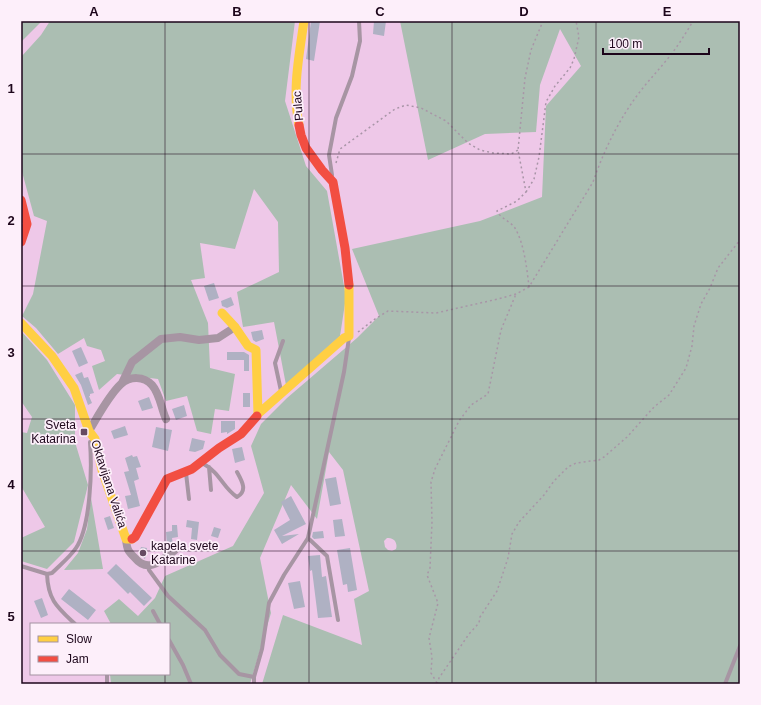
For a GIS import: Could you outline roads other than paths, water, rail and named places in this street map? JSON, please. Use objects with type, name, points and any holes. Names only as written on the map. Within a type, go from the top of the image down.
[{"type":"street","name":"Pulac","points":[[304,21],[296,77],[295,98],[297,115],[301,135],[306,148],[333,182]]},
{"type":"street","points":[[333,182],[349,278],[349,336]]},
{"type":"street","points":[[21,200],[27,224],[21,242]]},
{"type":"street","points":[[222,313],[235,327],[248,346],[256,350],[258,414]]},
{"type":"street","name":"Oktavijana Valića","points":[[21,323],[52,356],[74,388],[89,431],[95,439],[102,470],[126,539],[127,549],[139,564],[148,566]]},
{"type":"street","name":"Oktavijana Valića","points":[[89,431],[105,404],[122,383],[132,362],[162,339],[180,337],[199,340],[218,338],[235,327]]},
{"type":"street","name":"Oktavijana Valića","points":[[126,539],[132,540],[139,537],[168,479],[204,464],[219,448],[241,434],[258,414],[344,338],[349,336]]},
{"type":"street","points":[[122,383],[136,377],[146,379],[159,397],[166,420]]},
{"type":"street","points":[[148,566],[160,561],[175,550]]},
{"type":"lane","points":[[333,182],[329,155],[336,118],[352,76],[360,41],[359,21]]},
{"type":"lane","points":[[254,684],[254,677],[262,649],[269,603],[284,575],[308,538],[344,372],[349,336]]},
{"type":"lane","points":[[281,394],[275,363],[283,341]]},
{"type":"lane","points":[[21,566],[47,574],[52,572],[76,548],[84,530],[90,494],[91,455],[89,431]]},
{"type":"lane","points":[[204,464],[218,475],[230,492],[237,497],[244,489],[237,472]]},
{"type":"lane","points":[[204,464],[211,490]]},
{"type":"lane","points":[[186,471],[189,499]]},
{"type":"lane","points":[[308,538],[327,556],[338,620]]},
{"type":"lane","points":[[148,566],[149,570],[168,596],[205,630],[220,655],[239,674],[254,677]]},
{"type":"lane","points":[[47,574],[48,586],[55,605],[74,623]]},
{"type":"lane","points":[[153,611],[159,623]]},
{"type":"lane","points":[[170,642],[183,665],[191,684]]},
{"type":"lane","points":[[725,684],[740,646]]},
{"type":"place","name":"Sveta Katarina","points":[[84,432]]},
{"type":"place","name":"kapela svete Katarine","points":[[143,553]]}]
